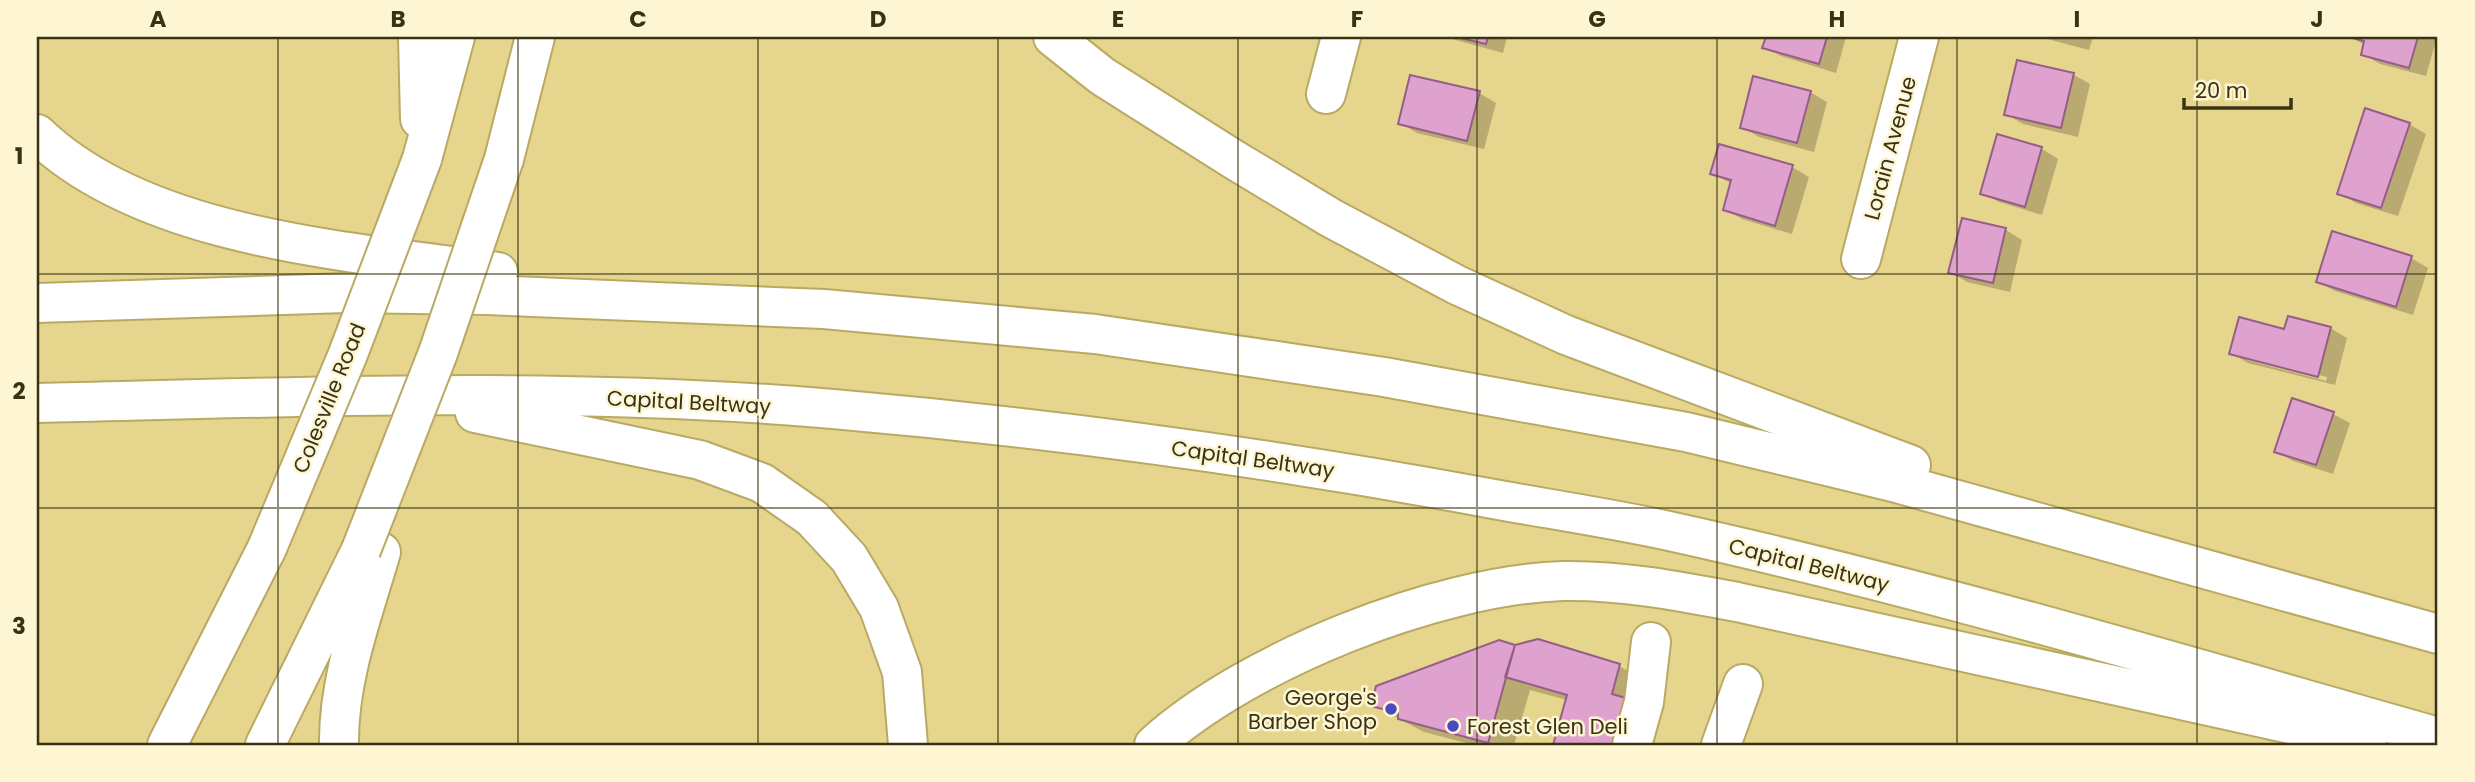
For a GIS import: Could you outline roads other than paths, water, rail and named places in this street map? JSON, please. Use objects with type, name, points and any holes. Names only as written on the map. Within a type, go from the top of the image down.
[{"type":"main road","points":[[418,37],[422,159]]},
{"type":"main road","name":"Colesville Road","points":[[167,745],[267,548],[348,354],[422,159],[455,37]]},
{"type":"main road","points":[[339,745],[339,723],[371,551],[504,159],[535,37]]},
{"type":"main road","points":[[1053,37],[1102,76],[1233,159],[1331,218],[1457,285],[1566,335],[2119,544]]},
{"type":"main road","points":[[1325,94],[1341,37]]},
{"type":"main road","name":"Lorain Avenue","points":[[1861,259],[1919,37]]},
{"type":"main road","points":[[37,134],[55,151],[121,191],[188,216],[249,233],[318,247],[563,281],[1109,336],[1384,377],[1686,432],[1893,481],[2438,634]]},
{"type":"main road","points":[[37,303],[345,293],[487,295],[824,309]]},
{"type":"main road","points":[[384,395],[700,460],[762,483],[812,518],[849,558],[879,608],[902,672],[908,745]]},
{"type":"main road","name":"Capital Beltway","points":[[37,403],[384,395],[606,398],[827,408],[1082,434],[1368,476],[1665,530],[1872,579],[2438,737]]},
{"type":"main road","points":[[265,745],[371,551]]},
{"type":"main road","points":[[1154,745],[1175,726],[1245,680],[1312,647],[1405,612],[1487,592],[1561,581],[1644,584],[1723,599],[2384,745]]},
{"type":"main road","points":[[1632,745],[1644,702],[1651,642]]},
{"type":"main road","points":[[1721,745],[1743,684]]},
{"type":"place","name":"George's Barber Shop","points":[[1391,709]]},
{"type":"place","name":"Forest Glen Deli","points":[[1453,726]]}]
